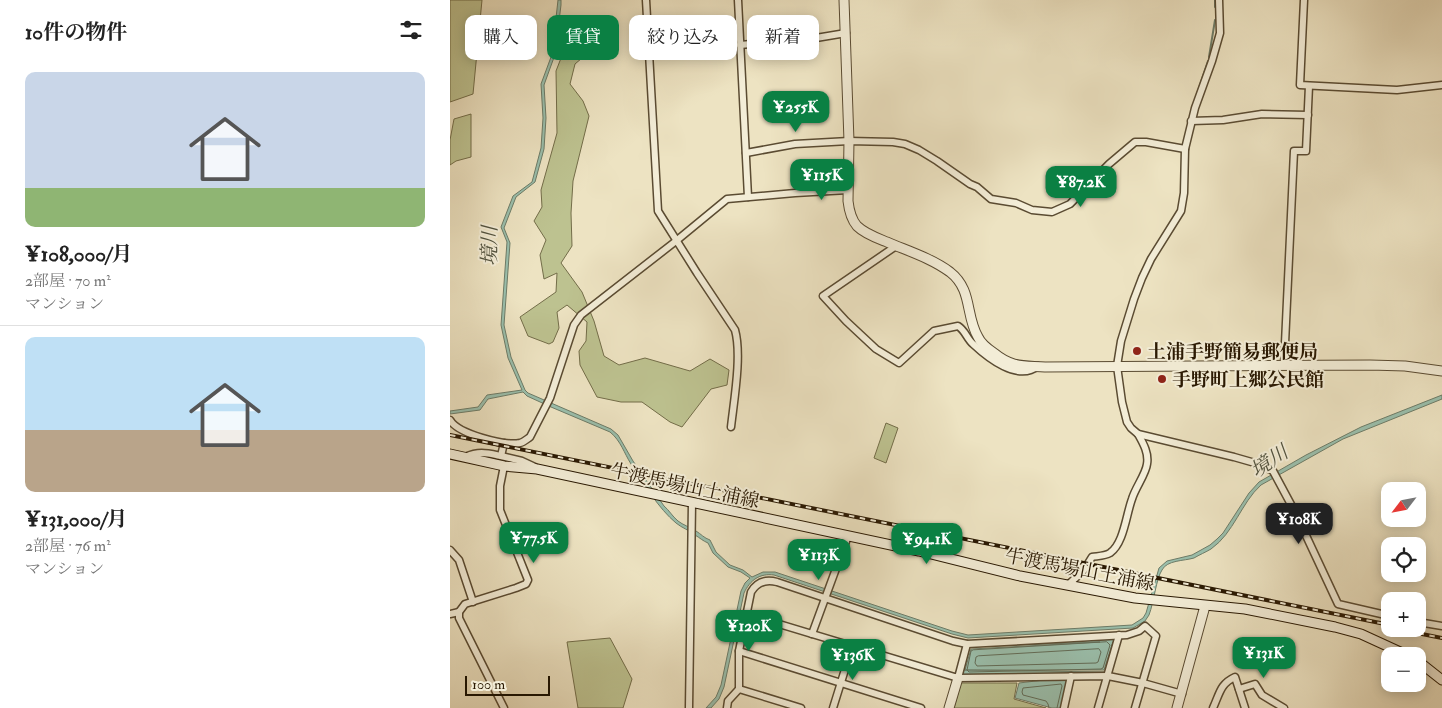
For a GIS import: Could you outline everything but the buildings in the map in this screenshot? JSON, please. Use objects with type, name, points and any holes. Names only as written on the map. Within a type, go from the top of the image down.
[{"type":"street","points":[[646,0],[658,211],[735,330],[738,340],[731,427]]},
{"type":"street","points":[[738,0],[748,197]]},
{"type":"street","points":[[844,0],[849,142],[848,208],[852,219],[867,234],[924,257],[954,275],[967,296],[976,335],[989,350],[1001,358],[1012,364],[1023,366],[1405,366],[1442,371]]},
{"type":"street","points":[[1068,584],[1084,570],[1092,557],[1109,554],[1116,548],[1121,538],[1132,498],[1147,465],[1147,454],[1144,445],[1138,434],[1127,422],[1122,402],[1118,366],[1123,334],[1136,292],[1151,260],[1181,211],[1184,193],[1185,149],[1191,121],[1220,33],[1219,0]]},
{"type":"street","points":[[1304,0],[1300,85],[1397,90],[1442,85]]},
{"type":"street","points":[[740,45],[816,38],[846,33]]},
{"type":"street","points":[[1284,366],[1294,151],[1306,151],[1309,86]]},
{"type":"street","points":[[1191,121],[1223,120],[1262,114],[1308,115]]},
{"type":"street","points":[[746,154],[795,144],[849,142],[893,142],[904,144],[919,150],[937,161],[977,187],[991,200],[1016,203],[1032,210],[1052,212],[1070,204],[1109,164],[1135,142],[1146,142],[1185,149]]},
{"type":"street","points":[[450,420],[453,425],[470,434],[504,443],[524,441],[530,437],[550,398],[574,325],[582,315],[727,199],[814,191],[848,190]]},
{"type":"street","points":[[896,246],[823,296],[876,349],[899,364],[934,331],[958,326],[962,328],[971,343],[1010,370],[1032,371],[1038,366]]},
{"type":"street","points":[[1138,434],[1248,461],[1275,474],[1338,604],[1381,614]]},
{"type":"street","points":[[501,456],[504,443]]},
{"type":"street","points":[[465,456],[482,452],[522,461],[538,469]]},
{"type":"street","name":"牛渡馬場山土浦線","points":[[450,454],[504,466],[538,469],[919,551],[1020,576],[1134,598],[1246,609],[1335,627],[1361,634],[1389,647]]},
{"type":"street","points":[[504,466],[500,486],[500,510],[528,580],[526,584],[516,588],[465,604],[459,612],[459,618],[504,708]]},
{"type":"street","points":[[689,708],[692,503]]},
{"type":"street","points":[[812,634],[848,536]]},
{"type":"street","points":[[450,550],[459,560],[473,602]]},
{"type":"street","points":[[727,708],[728,701],[739,689],[738,652],[751,592],[757,585],[766,580],[778,582],[953,641],[967,644],[1119,635],[1133,633],[1144,626],[1156,636],[1135,708]]},
{"type":"street","points":[[1178,708],[1205,606]]},
{"type":"street","points":[[450,614],[459,612]]},
{"type":"street","points":[[746,614],[958,678],[1108,676],[1182,694]]},
{"type":"street","points":[[1426,623],[1442,626]]},
{"type":"street","points":[[1098,708],[1119,635]]},
{"type":"street","points":[[949,708],[967,644]]},
{"type":"street","points":[[833,708],[852,647]]},
{"type":"street","points":[[738,652],[921,708]]},
{"type":"street","points":[[1426,667],[1442,680]]},
{"type":"street","points":[[1064,708],[1070,676]]},
{"type":"street","points":[[1213,708],[1223,684],[1235,677],[1245,708]]},
{"type":"street","points":[[1239,689],[1254,684],[1262,694],[1284,708]]},
{"type":"street","points":[[739,689],[801,708]]},
{"type":"shaded area","points":[[450,0],[482,0],[481,15],[465,15],[465,60],[476,60],[473,94],[450,102]]},
{"type":"shaded area","points":[[560,60],[580,60],[575,64],[570,84],[583,101],[589,116],[573,181],[571,213],[572,246],[561,263],[582,292],[594,321],[604,356],[619,365],[645,358],[690,371],[710,359],[729,370],[727,385],[711,389],[682,427],[670,422],[642,402],[621,402],[597,397],[580,365],[579,351],[586,341],[587,322],[567,305],[557,312],[559,328],[553,342],[549,344],[528,336],[520,317],[556,292],[557,273],[544,279],[540,255],[546,240],[534,221],[542,207],[541,190],[557,133],[556,71]]},
{"type":"shaded area","points":[[471,114],[471,157],[456,161],[450,165],[450,140],[454,119]]},
{"type":"shaded area","points":[[886,423],[898,428],[886,463],[874,458]]},
{"type":"shaded area","points":[[610,638],[632,679],[623,708],[578,708],[567,642]]},
{"type":"shaded area","points":[[961,683],[1017,683],[1014,699],[1046,708],[954,708]]},
{"type":"water","points":[[558,0],[561,0],[560,15],[556,15]]},
{"type":"water","points":[[550,60],[553,60],[544,85],[546,118],[544,149],[535,182],[516,197],[504,228],[510,243],[504,325],[511,357],[525,390],[611,429],[618,435],[633,461],[664,506],[674,517],[710,540],[716,552],[730,565],[743,570],[752,577],[763,572],[775,572],[968,635],[1132,625],[1143,618],[1146,613],[1159,568],[1167,561],[1192,555],[1217,539],[1249,493],[1259,482],[1361,427],[1442,395],[1442,399],[1343,439],[1261,485],[1248,500],[1226,535],[1211,549],[1194,558],[1168,564],[1164,567],[1158,579],[1149,615],[1145,621],[1133,628],[968,638],[774,575],[760,576],[749,584],[744,593],[724,687],[719,699],[711,708],[706,708],[716,697],[721,685],[741,591],[750,578],[728,567],[713,553],[708,543],[678,525],[663,511],[631,464],[620,443],[610,432],[527,396],[523,392],[488,399],[480,410],[450,414],[450,411],[478,407],[487,395],[522,390],[508,358],[501,325],[507,242],[501,227],[513,196],[532,182],[541,148],[543,118],[541,84]]},
{"type":"water","points":[[1118,636],[1106,675],[959,677],[968,645]],"holes":[[[1100,642],[971,649],[965,670],[1104,670],[1113,642],[1105,672],[963,670],[970,647]]]},
{"type":"water","points":[[1069,677],[1062,708],[1052,708],[1015,698],[1019,683]]},
{"type":"waterway","points":[[1215,0],[1215,7]]},
{"type":"waterway","points":[[1209,57],[1215,20]]},
{"type":"waterway","points":[[1197,94],[1208,61]]},
{"type":"railway","points":[[450,435],[1381,623]]},
{"type":"railway","points":[[1426,635],[1442,638]]},
{"type":"place","name":"土浦手野簡易郵便局","points":[[1137,351]]},
{"type":"place","name":"手野町上郷公民館","points":[[1162,379]]},
{"type":"water label","name":"境川","points":[[489,246]]},
{"type":"water label","name":"境川","points":[[1269,461]]}]
